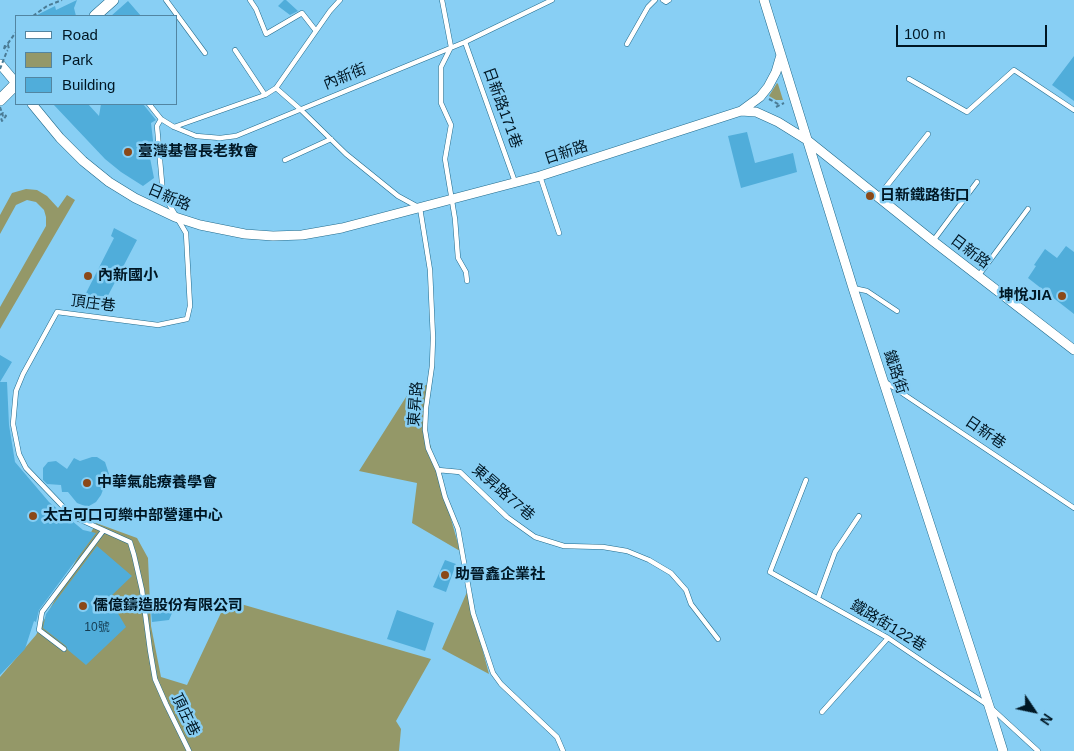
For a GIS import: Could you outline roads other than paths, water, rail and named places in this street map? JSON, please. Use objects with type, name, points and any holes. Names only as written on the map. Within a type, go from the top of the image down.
[{"type":"street","points":[[96,15],[113,0]]},
{"type":"street","name":"鐵路街","points":[[764,0],[853,288],[1003,751]]},
{"type":"street","points":[[741,111],[763,94],[768,87],[776,72],[781,55]]},
{"type":"street","points":[[0,64],[15,83]]},
{"type":"street","points":[[0,100],[15,85]]},
{"type":"street","name":"日新路","points":[[33,105],[60,138],[83,161],[134,198],[175,217],[200,225],[245,234],[288,236],[336,230],[451,200],[540,176],[741,111],[756,112],[770,117],[807,140],[932,241],[979,275],[1074,350]]},
{"type":"lane","points":[[166,0],[177,15]]},
{"type":"lane","points":[[250,0],[256,9],[266,34],[302,13],[316,31]]},
{"type":"lane","points":[[174,127],[265,96],[276,88],[340,0]]},
{"type":"lane","points":[[442,0],[451,47],[440,67],[441,103],[451,125],[445,159],[456,219],[458,258],[466,272],[467,281]]},
{"type":"lane","name":"內新街","points":[[150,105],[161,119],[174,127],[205,138],[236,136],[465,42],[552,0]]},
{"type":"lane","points":[[627,44],[648,7],[655,0]]},
{"type":"lane","points":[[663,0],[666,2],[669,0]]},
{"type":"lane","points":[[178,16],[205,53]]},
{"type":"lane","name":"日新路171巷","points":[[465,42],[515,182]]},
{"type":"lane","points":[[235,50],[265,96]]},
{"type":"lane","points":[[909,79],[967,112],[1014,70],[1074,110]]},
{"type":"lane","points":[[276,88],[346,154],[398,196],[420,208]]},
{"type":"lane","name":"頂庄巷","points":[[161,119],[157,126],[163,194],[186,233],[190,306],[186,319],[158,324],[58,312],[23,374],[16,391],[13,424],[19,454],[26,468],[72,516],[130,542],[142,590],[155,679],[189,751]]},
{"type":"lane","points":[[878,198],[928,134]]},
{"type":"lane","points":[[285,160],[330,139]]},
{"type":"lane","points":[[540,176],[559,234]]},
{"type":"lane","points":[[932,241],[977,182]]},
{"type":"lane","name":"東昇路","points":[[420,208],[430,270],[433,338],[432,366],[426,408],[425,430],[428,448],[438,470],[445,497],[458,529],[473,613],[493,673],[501,684],[557,737],[563,751]]},
{"type":"lane","points":[[979,275],[1028,209]]},
{"type":"lane","points":[[853,288],[867,291],[897,312]]},
{"type":"lane","name":"日新巷","points":[[883,380],[1074,508]]},
{"type":"lane","name":"東昇路77巷","points":[[438,470],[460,472],[507,518],[535,537],[564,546],[603,547],[628,551],[649,560],[671,573],[686,590],[692,604],[718,639]]},
{"type":"lane","name":"鐵路街122巷","points":[[806,480],[770,572],[888,638],[989,706],[1038,751]]},
{"type":"lane","points":[[818,598],[835,552],[859,516]]},
{"type":"lane","points":[[64,649],[39,630],[42,612],[103,531]]},
{"type":"lane","points":[[822,712],[888,638]]},
{"type":"place","name":"臺灣基督長老教會","points":[[128,152]]},
{"type":"place","name":"日新鐵路街口","points":[[870,196]]},
{"type":"place","name":"內新國小","points":[[88,276]]},
{"type":"place","name":"坤悅JIA","points":[[1062,296]]},
{"type":"place","name":"中華氣能療養學會","points":[[87,483]]},
{"type":"place","name":"太古可口可樂中部營運中心","points":[[33,516]]},
{"type":"place","name":"助晉鑫企業社","points":[[445,575]]},
{"type":"place","name":"儒億鑄造股份有限公司","points":[[83,606]]}]
